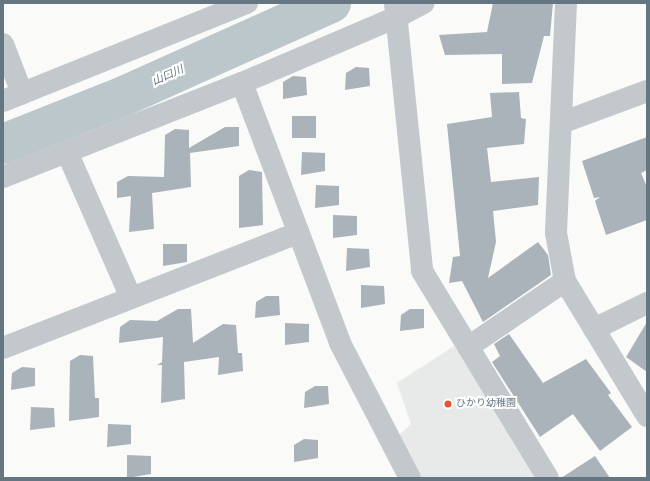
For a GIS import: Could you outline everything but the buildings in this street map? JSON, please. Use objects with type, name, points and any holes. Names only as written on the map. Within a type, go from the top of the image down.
[{"type":"street","points":[[3,44],[13,97],[247,3]]},
{"type":"street","points":[[3,177],[242,83],[396,10],[423,3]]},
{"type":"street","points":[[566,3],[556,233],[565,281],[647,416]]},
{"type":"street","points":[[396,10],[422,271],[548,478]]},
{"type":"street","points":[[242,83],[340,343],[410,478]]},
{"type":"street","points":[[561,123],[647,91]]},
{"type":"street","points":[[67,152],[132,298]]},
{"type":"street","points":[[3,348],[298,233]]},
{"type":"street","points":[[468,346],[565,281]]},
{"type":"street","points":[[594,329],[647,302]]},
{"type":"shaded area","name":"ひかり幼稚園","points":[[454,346],[541,478],[420,478],[397,437],[411,424],[397,383]]},
{"type":"waterway","name":"山口川","points":[[3,144],[124,96],[331,3]]},
{"type":"place","name":"ひかり幼稚園","points":[[448,404]]}]
